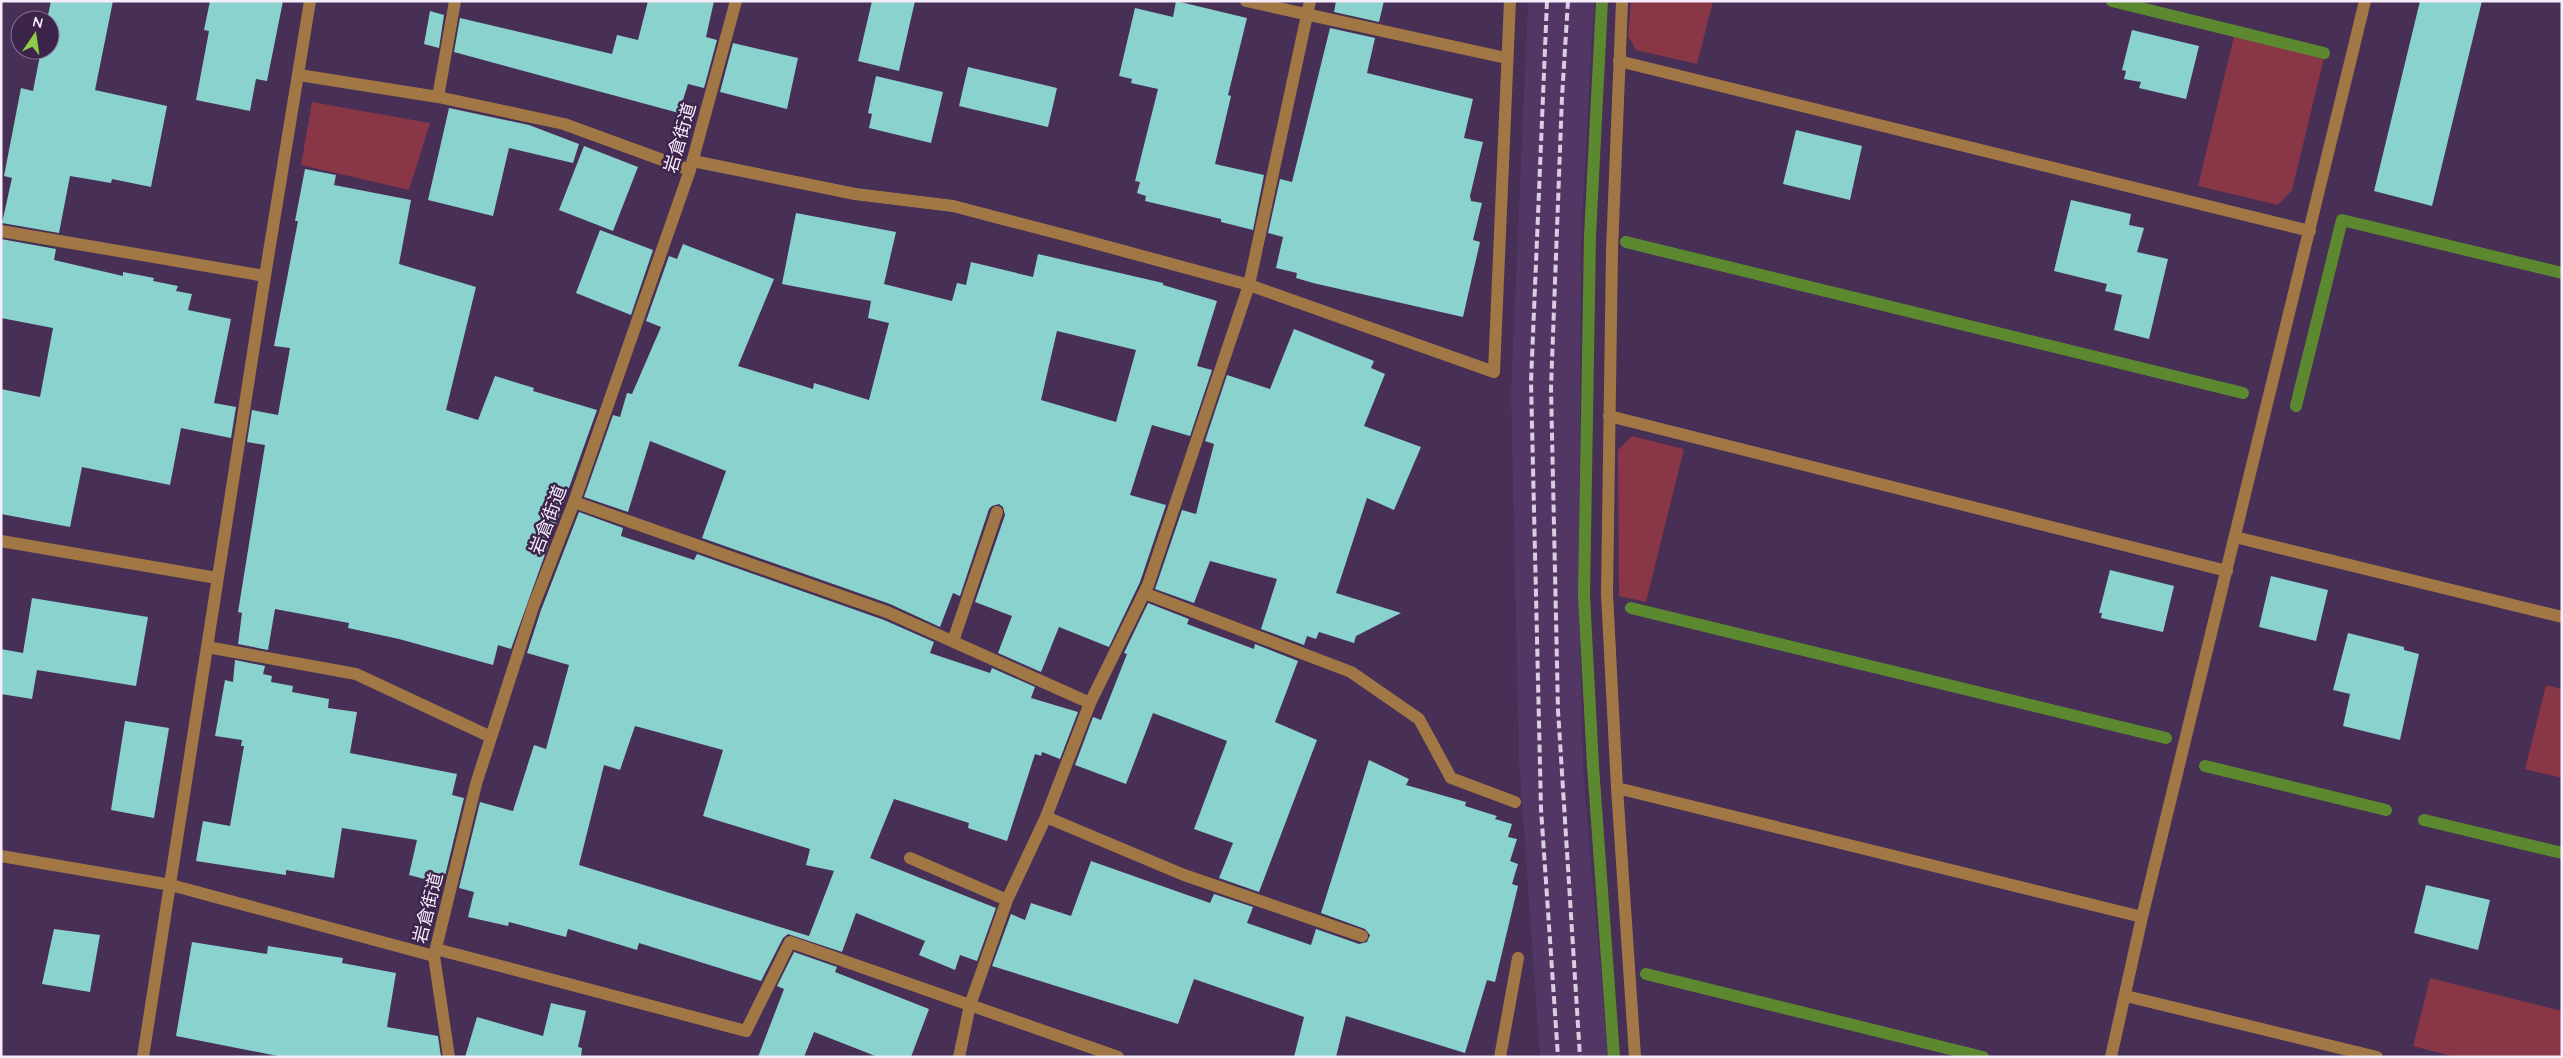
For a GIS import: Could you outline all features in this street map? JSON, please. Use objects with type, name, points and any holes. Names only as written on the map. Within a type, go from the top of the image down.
[{"type":"street","points":[[144,1057],[265,276],[310,1]]},
{"type":"street","points":[[438,97],[456,1]]},
{"type":"street","name":"岩倉街道","points":[[449,1057],[435,952],[476,784],[533,608],[574,502],[691,166],[736,1]]},
{"type":"street","points":[[1246,1],[1506,58]]},
{"type":"street","points":[[959,1057],[970,1004],[1007,900],[1046,817],[1090,703],[1144,593],[1249,285],[1310,1]]},
{"type":"street","points":[[299,75],[438,97],[564,124],[691,166],[855,194],[953,206],[1249,285],[1494,372],[1506,58],[1510,1]]},
{"type":"street","points":[[1622,1],[1612,250],[1607,594],[1617,788],[1635,1057]]},
{"type":"street","points":[[2111,1057],[2142,917],[2365,1]]},
{"type":"street","points":[[1619,61],[2310,231]]},
{"type":"street","points":[[1,231],[265,276]]},
{"type":"street","points":[[1609,416],[2227,571]]},
{"type":"street","points":[[574,502],[887,612],[1090,703]]},
{"type":"street","points":[[953,641],[997,512]]},
{"type":"street","points":[[2235,537],[2562,617]]},
{"type":"street","points":[[1,542],[218,578]]},
{"type":"street","points":[[1144,593],[1351,672],[1419,719],[1451,778],[1516,802]]},
{"type":"street","points":[[207,647],[356,674],[491,737]]},
{"type":"street","points":[[1617,788],[2142,917]]},
{"type":"street","points":[[1046,817],[1184,875],[1362,936]]},
{"type":"street","points":[[1,856],[171,885],[746,1031],[790,942],[1118,1057]]},
{"type":"street","points":[[910,858],[1007,900]]},
{"type":"street","points":[[1500,1057],[1518,958]]},
{"type":"street","points":[[2126,996],[2378,1057]]},
{"type":"shaded area","points":[[1528,1],[1594,1],[1581,236],[1579,596],[1583,768],[1608,1057],[1540,1057],[1519,760],[1511,393]]},
{"type":"shaded area","points":[[1631,1],[1713,1],[1697,64],[1636,50],[1628,36]]},
{"type":"shaded area","points":[[2234,36],[2324,58],[2292,190],[2278,205],[2198,186]]},
{"type":"shaded area","points":[[312,102],[430,123],[409,190],[301,165]]},
{"type":"shaded area","points":[[1632,436],[1684,449],[1646,602],[1619,596],[1618,450]]},
{"type":"shaded area","points":[[2546,685],[2562,689],[2562,778],[2525,769]]},
{"type":"shaded area","points":[[2430,978],[2562,1011],[2561,1057],[2455,1057],[2413,1046]]},
{"type":"building","points":[[51,1],[113,1],[95,90],[167,106],[151,187],[112,179],[111,183],[70,176],[59,233],[2,223],[12,178],[4,176],[21,88],[33,91],[39,60],[60,60],[60,10],[49,10]]},
{"type":"building","points":[[210,1],[283,1],[267,81],[256,79],[250,111],[196,100],[209,31],[204,30]]},
{"type":"building","points":[[648,1],[714,1],[706,37],[717,40],[704,88],[688,84],[679,113],[454,52],[460,18],[612,54],[617,35],[638,40]]},
{"type":"building","points":[[872,1],[915,1],[899,71],[858,61]]},
{"type":"building","points":[[1176,1],[1247,18],[1228,95],[1231,96],[1215,164],[1264,175],[1253,230],[1221,222],[1221,219],[1145,201],[1146,196],[1137,193],[1140,182],[1135,181],[1158,89],[1131,83],[1132,79],[1119,76],[1135,8],[1173,17]]},
{"type":"building","points":[[1336,1],[1384,1],[1379,22],[1334,12]]},
{"type":"building","points":[[2420,1],[2482,1],[2432,206],[2374,191]]},
{"type":"building","points":[[430,11],[444,15],[439,48],[424,44]]},
{"type":"building","points":[[1330,28],[1375,38],[1367,73],[1473,99],[1464,138],[1483,142],[1470,196],[1471,201],[1482,203],[1473,240],[1480,242],[1463,317],[1313,283],[1296,278],[1297,273],[1276,268],[1283,237],[1268,233],[1280,179],[1292,182]]},
{"type":"building","points":[[2132,30],[2199,46],[2186,99],[2139,88],[2141,82],[2124,79],[2126,71],[2122,70]]},
{"type":"building","points":[[733,43],[798,58],[787,109],[720,92]]},
{"type":"building","points":[[968,67],[1057,88],[1048,127],[959,106]]},
{"type":"building","points":[[876,76],[943,92],[931,143],[869,128],[872,114],[868,113]]},
{"type":"building","points":[[449,108],[529,125],[579,144],[573,163],[509,148],[493,216],[428,200]]},
{"type":"building","points":[[1796,130],[1862,146],[1850,200],[1783,184]]},
{"type":"building","points":[[584,146],[638,167],[613,231],[559,210]]},
{"type":"building","points":[[305,169],[336,175],[334,185],[411,200],[399,264],[476,287],[446,410],[478,420],[495,376],[534,388],[533,391],[597,410],[511,649],[498,645],[493,665],[399,639],[348,628],[349,623],[275,609],[268,650],[238,644],[242,613],[238,612],[265,445],[247,442],[252,410],[278,415],[290,348],[274,346],[298,221],[295,221]]},
{"type":"building","points":[[2071,200],[2131,214],[2129,225],[2144,228],[2137,252],[2168,259],[2149,339],[2114,330],[2122,295],[2105,291],[2107,284],[2054,271]]},
{"type":"building","points":[[796,213],[896,232],[884,284],[952,301],[957,283],[966,285],[971,262],[1033,277],[1038,254],[1163,283],[1163,285],[1217,301],[1197,366],[1212,370],[1190,436],[1152,425],[1130,495],[1166,505],[1140,582],[1109,647],[1059,627],[1041,672],[998,653],[1012,616],[975,602],[1005,515],[1003,507],[999,504],[989,509],[960,596],[953,593],[940,627],[890,604],[702,538],[726,471],[650,441],[628,512],[584,497],[613,415],[620,417],[627,393],[632,394],[661,327],[646,321],[669,256],[677,259],[683,244],[774,279],[738,366],[813,389],[814,383],[869,400],[889,323],[868,318],[871,301],[782,284]],"holes":[[[1057,331],[1136,350],[1116,422],[1041,400]]]},
{"type":"building","points":[[600,230],[653,250],[631,315],[576,293]]},
{"type":"building","points":[[1,239],[56,249],[54,260],[123,276],[123,272],[154,278],[153,281],[178,286],[176,291],[192,294],[188,310],[231,319],[214,403],[236,407],[231,438],[181,428],[170,485],[82,467],[70,527],[1,514],[1,389],[40,397],[53,328],[1,318]]},
{"type":"building","points":[[1294,329],[1374,361],[1371,368],[1385,374],[1364,426],[1421,447],[1394,510],[1367,498],[1336,593],[1401,613],[1356,636],[1354,643],[1319,632],[1316,639],[1307,636],[1304,645],[1261,629],[1277,579],[1210,561],[1194,603],[1155,589],[1182,510],[1196,514],[1214,444],[1205,441],[1227,375],[1270,389]]},
{"type":"building","points":[[579,512],[623,528],[621,536],[694,560],[697,554],[884,620],[934,642],[930,653],[990,673],[992,668],[1035,687],[1031,698],[1078,712],[1060,759],[1042,752],[1041,756],[1035,754],[1007,841],[968,828],[969,823],[894,799],[870,858],[996,908],[977,961],[960,955],[955,970],[919,955],[925,941],[856,913],[842,952],[788,934],[783,938],[761,981],[639,943],[637,950],[568,929],[566,937],[509,922],[508,926],[468,917],[474,892],[459,888],[480,802],[513,811],[534,745],[546,749],[569,665],[527,653],[541,610]],"holes":[[[635,726],[723,750],[703,816],[810,849],[806,865],[834,871],[809,936],[579,865],[604,765],[620,770]]]},
{"type":"building","points":[[2110,570],[2174,586],[2163,632],[2101,618],[2102,613],[2099,613]]},
{"type":"building","points":[[2271,576],[2328,590],[2316,641],[2259,627]]},
{"type":"building","points":[[32,598],[148,617],[136,686],[37,670],[32,699],[1,694],[1,649],[23,653]]},
{"type":"building","points":[[1148,603],[1189,619],[1187,624],[1254,649],[1255,644],[1298,661],[1275,722],[1317,740],[1259,892],[1219,878],[1233,843],[1194,829],[1227,741],[1153,713],[1126,784],[1075,765],[1093,717],[1101,720],[1127,654],[1124,653]]},
{"type":"building","points":[[2348,633],[2404,647],[2404,650],[2419,654],[2400,740],[2343,726],[2350,694],[2333,690]]},
{"type":"building","points":[[235,660],[265,666],[263,674],[272,676],[271,682],[293,686],[292,692],[329,699],[328,708],[357,712],[350,753],[457,774],[452,795],[464,798],[443,884],[409,875],[417,840],[342,828],[334,878],[286,870],[286,875],[196,861],[203,821],[230,826],[244,746],[241,746],[242,740],[215,736],[225,680],[233,682]]},
{"type":"building","points":[[125,721],[169,728],[154,818],[111,810]]},
{"type":"building","points":[[1369,760],[1409,779],[1406,785],[1466,802],[1465,806],[1497,816],[1495,819],[1512,824],[1508,837],[1517,839],[1510,861],[1518,864],[1512,884],[1518,886],[1495,982],[1487,980],[1465,1053],[1346,1016],[1336,1057],[1294,1057],[1304,1017],[1194,979],[1178,1024],[992,966],[1011,914],[1025,920],[1031,903],[1071,916],[1091,861],[1210,903],[1214,894],[1253,907],[1247,923],[1311,945],[1316,929],[1359,944],[1367,942],[1370,935],[1365,929],[1321,913]]},
{"type":"building","points":[[2426,885],[2490,900],[2478,950],[2414,933]]},
{"type":"building","points":[[54,929],[100,935],[90,992],[42,984]]},
{"type":"building","points":[[192,942],[267,954],[268,946],[343,958],[342,963],[396,973],[387,1027],[438,1036],[441,1057],[283,1057],[176,1036]]},
{"type":"building","points":[[794,952],[837,967],[835,972],[929,1009],[911,1057],[878,1057],[814,1032],[804,1057],[758,1057],[784,989],[777,986]]},
{"type":"building","points":[[551,1003],[586,1011],[578,1047],[582,1048],[581,1057],[465,1057],[477,1017],[543,1036]]},
{"type":"waterway","points":[[1602,1],[1590,236],[1584,596],[1593,766],[1614,1057]]},
{"type":"waterway","points":[[2112,1],[2324,53]]},
{"type":"waterway","points":[[2296,406],[2342,220],[2562,273]]},
{"type":"waterway","points":[[1626,242],[2243,393]]},
{"type":"waterway","points":[[1631,608],[2166,738]]},
{"type":"waterway","points":[[2205,766],[2386,810]]},
{"type":"waterway","points":[[2424,820],[2562,853]]},
{"type":"waterway","points":[[1646,974],[1983,1057]]},
{"type":"railway","points":[[1547,1],[1531,382],[1541,809],[1558,1057]]},
{"type":"railway","points":[[1568,1],[1562,97],[1551,388],[1558,710],[1580,1057]]}]
